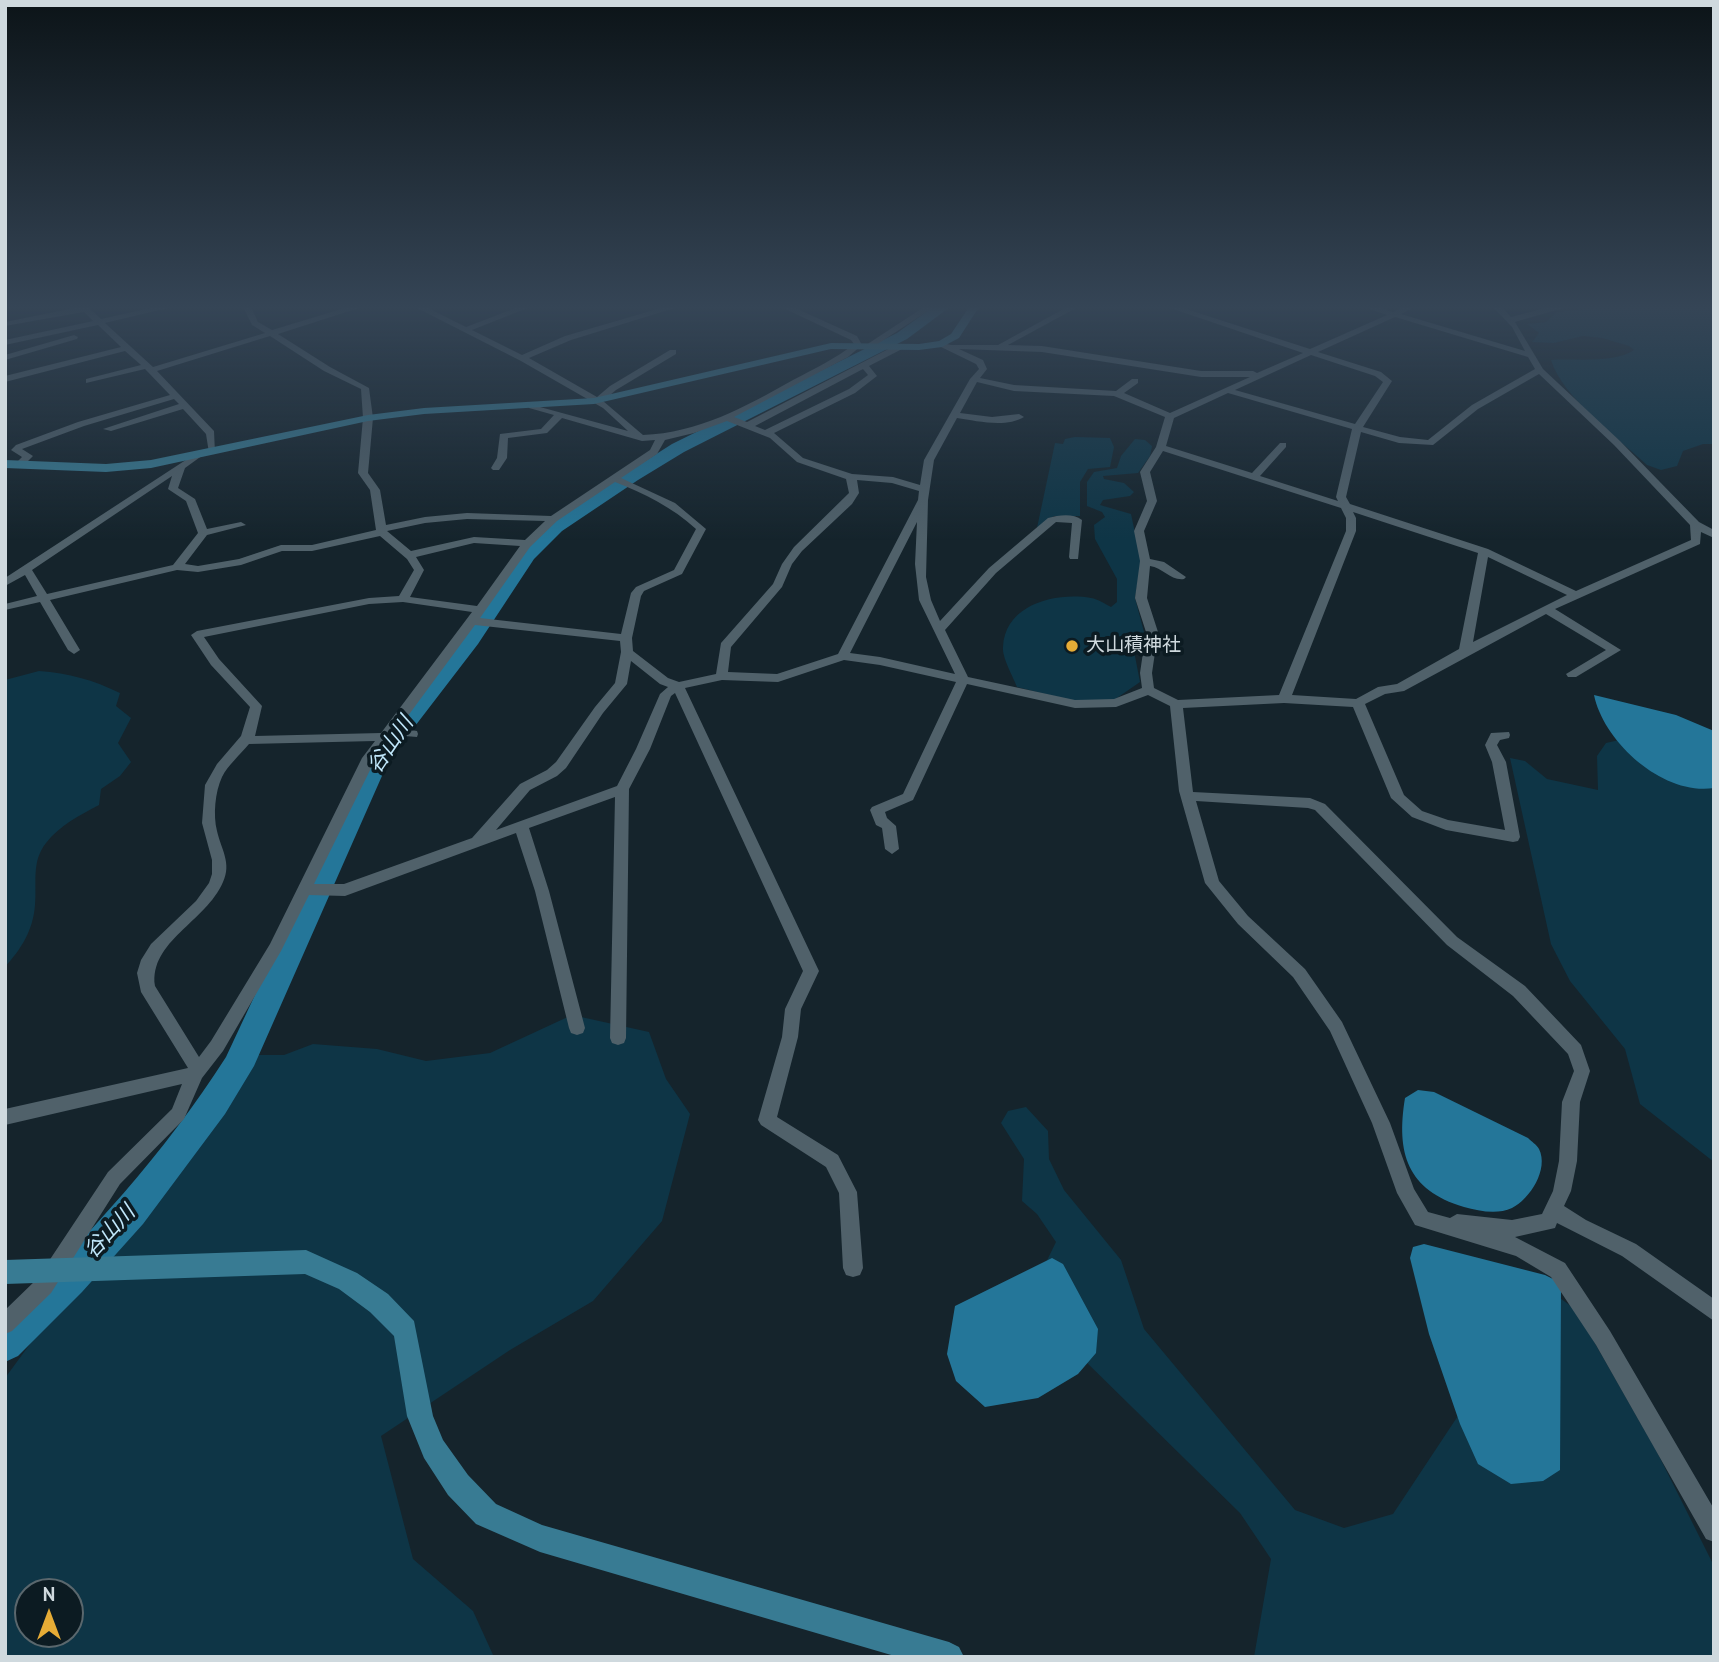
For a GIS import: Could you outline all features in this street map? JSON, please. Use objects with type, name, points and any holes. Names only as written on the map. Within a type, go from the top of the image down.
[{"type":"street","points":[[165,385],[211,433],[212,451]]},
{"type":"street","points":[[358,385],[365,388],[368,418],[363,473],[375,490],[382,531],[409,555],[419,570],[403,598]]},
{"type":"street","points":[[569,385],[606,406],[642,439]]},
{"type":"street","points":[[597,400],[619,385]]},
{"type":"street","points":[[5,464],[106,468],[151,464],[368,418],[424,411],[532,407],[597,400],[662,385]]},
{"type":"street","points":[[532,407],[642,439],[660,440],[725,417],[788,385]]},
{"type":"street","points":[[747,426],[828,385]]},
{"type":"street","points":[[766,433],[852,391],[858,385]]},
{"type":"street","points":[[892,849],[889,827],[881,821],[877,810],[908,797],[963,679],[955,654],[925,599],[922,577],[924,495],[929,460],[971,385]]},
{"type":"street","points":[[999,385],[1014,388],[1117,394],[1170,416],[1239,385]]},
{"type":"street","points":[[1117,394],[1130,385]]},
{"type":"street","points":[[1284,699],[1351,531],[1352,518],[1341,497],[1357,429],[1386,385]]},
{"type":"street","points":[[1227,390],[1357,429],[1415,443],[1430,443],[1475,407],[1514,385]]},
{"type":"street","points":[[1555,385],[1617,443],[1695,524],[1714,535]]},
{"type":"street","points":[[19,465],[27,456],[16,450],[19,447],[81,424],[176,396]]},
{"type":"street","points":[[108,429],[185,405]]},
{"type":"street","points":[[496,468],[502,458],[503,436],[544,431],[559,415]]},
{"type":"street","points":[[954,415],[992,420],[1019,416]]},
{"type":"street","points":[[1148,690],[1146,673],[1152,632],[1141,598],[1144,562],[1139,531],[1152,501],[1145,472],[1161,447],[1170,416]]},
{"type":"street","points":[[725,417],[766,433],[786,445],[800,460],[851,477],[893,480],[924,495]]},
{"type":"street","points":[[5,1324],[60,1269],[114,1178],[178,1114],[197,1072],[217,1046],[276,947],[369,758],[385,734],[528,543],[553,519],[654,452],[660,440]]},
{"type":"street","points":[[1254,477],[1283,446]]},
{"type":"street","points":[[1161,447],[1484,551],[1577,596]]},
{"type":"street","points":[[5,583],[198,455]]},
{"type":"street","points":[[181,467],[173,489],[190,499],[203,533]]},
{"type":"street","points":[[722,676],[725,646],[778,585],[787,564],[798,549],[848,502],[854,493],[851,477]]},
{"type":"street","points":[[476,843],[525,787],[552,773],[561,765],[621,684],[626,638],[635,595],[640,589],[678,572],[701,528],[674,505],[654,493],[616,479]]},
{"type":"street","points":[[844,656],[924,495]]},
{"type":"street","points":[[5,607],[177,567],[198,569],[241,562],[281,548],[312,548],[457,512],[553,519]]},
{"type":"street","points":[[940,628],[983,577],[1013,549],[1052,520],[1059,517],[1077,520],[1074,556]]},
{"type":"street","points":[[305,889],[345,890],[622,789],[643,749],[666,694],[678,685],[722,676],[778,678],[844,656],[880,661],[1075,704],[1116,703],[1148,690],[1176,704],[1284,699],[1358,703],[1382,690],[1401,688],[1465,650],[1546,609],[1696,542],[1695,524]]},
{"type":"street","points":[[177,567],[203,533],[241,525]]},
{"type":"street","points":[[409,555],[474,540],[528,543]]},
{"type":"street","points":[[1465,650],[1484,551]]},
{"type":"street","points":[[1144,562],[1160,564],[1180,577]]},
{"type":"street","points":[[26,568],[74,650]]},
{"type":"street","points":[[197,1072],[147,987],[143,975],[150,956],[202,906],[217,881],[220,857],[209,828],[212,784],[229,757],[246,740],[256,706],[215,662],[197,635],[369,601],[403,598],[476,615],[626,638]]},
{"type":"street","points":[[1546,609],[1615,650],[1572,674]]},
{"type":"street","points":[[626,652],[664,681],[678,685],[811,971],[793,1009],[790,1037],[767,1120],[832,1161],[848,1192],[853,1268]]},
{"type":"street","points":[[1358,703],[1398,798],[1417,814],[1446,825],[1513,837],[1499,762],[1491,745],[1496,736],[1504,736]]},
{"type":"street","points":[[1176,704],[1188,796],[1212,883],[1242,920],[1299,973],[1336,1027],[1381,1122],[1406,1193],[1422,1219],[1520,1248],[1558,1270],[1602,1338],[1714,1531]]},
{"type":"street","points":[[246,740],[412,734]]},
{"type":"street","points":[[618,1038],[622,929],[622,789]]},
{"type":"street","points":[[1188,796],[1310,803],[1320,807],[1452,941],[1519,991],[1575,1050],[1582,1072],[1571,1102],[1568,1161],[1562,1191],[1548,1222],[1511,1229],[1453,1222],[1435,1223]]},
{"type":"street","points":[[522,826],[542,891],[577,1028]]},
{"type":"street","points":[[5,1117],[197,1072]]},
{"type":"street","points":[[1553,1208],[1566,1222],[1604,1236],[1631,1251],[1714,1311]]},
{"type":"street","points":[[5,1272],[306,1262],[348,1281],[379,1303],[405,1330],[420,1416],[433,1449],[458,1485],[486,1514],[540,1538],[948,1657]]},
{"type":"shaded area","points":[[1565,385],[1714,385],[1714,444],[1703,444],[1683,451],[1677,466],[1661,470],[1647,465],[1607,430]]},
{"type":"shaded area","points":[[1110,438],[1114,447],[1110,467],[1088,469],[1080,482],[1080,516],[1054,516],[1037,528],[1055,443],[1063,444],[1065,439]]},
{"type":"shaded area","points":[[1135,439],[1145,440],[1152,446],[1150,456],[1138,473],[1103,476],[1104,479],[1124,483],[1134,492],[1130,496],[1103,500],[1100,505],[1131,514],[1141,561],[1135,598],[1144,632],[1134,651],[1140,682],[1114,700],[1074,701],[1017,687],[1006,662],[1003,647],[1006,632],[1022,611],[1035,604],[1063,597],[1091,598],[1111,607],[1117,602],[1117,579],[1095,539],[1094,525],[1105,517],[1102,512],[1087,506],[1087,482],[1094,472],[1117,468],[1121,456]]},
{"type":"shaded area","points":[[39,671],[81,678],[120,693],[116,706],[131,718],[118,743],[131,762],[120,776],[101,789],[99,805],[64,826],[41,850],[36,865],[32,923],[21,946],[5,967],[5,680]]},
{"type":"shaded area","points":[[1633,737],[1714,762],[1714,1162],[1640,1104],[1625,1049],[1570,981],[1551,944],[1510,758],[1525,761],[1547,779],[1598,790],[1597,756],[1606,743]]},
{"type":"shaded area","points":[[572,1015],[649,1032],[666,1079],[690,1114],[662,1221],[593,1301],[510,1350],[381,1436],[413,1559],[473,1611],[494,1657],[5,1657],[5,1378],[44,1325],[129,1235],[217,1123],[252,1055],[284,1055],[313,1044],[377,1049],[426,1061],[490,1053]]},
{"type":"shaded area","points":[[1026,1107],[1048,1131],[1049,1159],[1064,1190],[1121,1260],[1144,1329],[1295,1510],[1344,1528],[1393,1514],[1544,1286],[1576,1310],[1657,1452],[1714,1566],[1714,1657],[1254,1657],[1271,1559],[1240,1513],[1026,1303],[1056,1242],[1037,1214],[1022,1201],[1024,1159],[1001,1123],[1008,1111]]},
{"type":"water","points":[[1594,695],[1676,715],[1714,731],[1714,788],[1676,784],[1639,762],[1623,748],[1610,731]]},
{"type":"water","points":[[1418,1090],[1434,1092],[1528,1138],[1539,1149],[1542,1165],[1540,1174],[1531,1191],[1519,1204],[1494,1212],[1464,1207],[1429,1191],[1418,1180],[1410,1167],[1402,1136],[1405,1098]]},
{"type":"water","points":[[1424,1244],[1545,1275],[1555,1280],[1561,1289],[1560,1470],[1543,1481],[1511,1484],[1478,1464],[1460,1424],[1429,1334],[1410,1258],[1413,1247]]},
{"type":"water","points":[[1052,1258],[1063,1264],[1098,1329],[1096,1353],[1078,1374],[1038,1398],[985,1407],[956,1381],[947,1354],[955,1306]]},
{"type":"waterway","name":"谷山川","points":[[5,1343],[70,1279],[131,1212],[214,1104],[238,1066],[378,757],[470,639],[526,555],[555,527],[631,476],[678,448],[805,385]]},
{"type":"place","name":"大山積神社","points":[[1072,646]]}]
